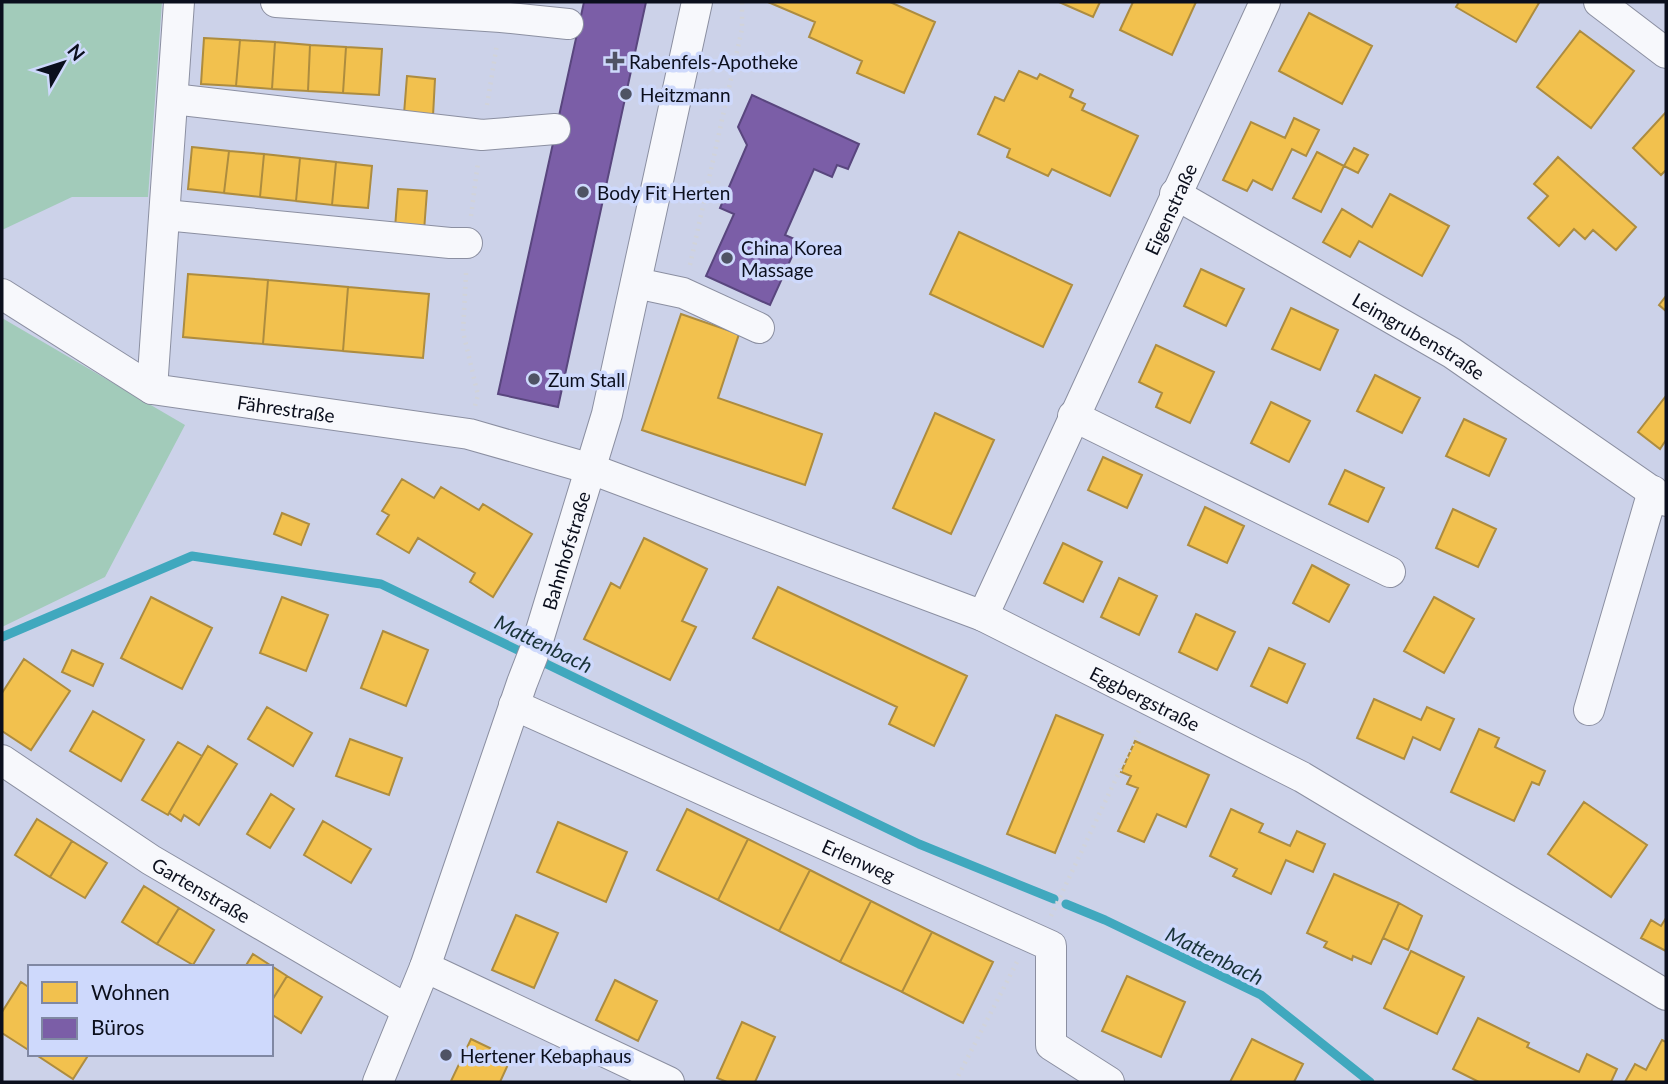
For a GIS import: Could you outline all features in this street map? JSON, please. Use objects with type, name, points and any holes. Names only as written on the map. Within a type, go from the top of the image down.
[{"type":"street","points":[[152,388],[179,2]]},
{"type":"street","points":[[276,2],[568,24]]},
{"type":"street","name":"Bahnhofstraße","points":[[378,1082],[425,967],[536,647],[591,469],[607,414],[697,2]]},
{"type":"street","name":"Eigenstraße","points":[[982,616],[1265,2]]},
{"type":"street","points":[[1599,2],[1666,53]]},
{"type":"street","points":[[173,99],[482,135],[555,130]]},
{"type":"street","name":"Leimgrubenstraße","points":[[1175,194],[1452,354],[1660,496],[1589,710]]},
{"type":"street","points":[[165,215],[467,243]]},
{"type":"street","points":[[636,283],[683,293],[760,328]]},
{"type":"street","name":"Fährestraße","points":[[2,294],[152,388],[469,434],[591,469]]},
{"type":"street","points":[[1073,416],[1390,572]]},
{"type":"street","name":"Eggbergstraße","points":[[591,469],[982,616],[1302,777],[1666,995]]},
{"type":"street","name":"Erlenweg","points":[[518,694],[1032,937]]},
{"type":"street","name":"Gartenstraße","points":[[2,760],[151,860],[406,1009]]},
{"type":"street","points":[[1032,937],[1051,946],[1051,1045],[1109,1082]]},
{"type":"street","points":[[425,967],[669,1082]]},
{"type":"path","points":[[683,293],[742,29],[742,2]]},
{"type":"path","points":[[955,1082],[1153,702]]},
{"type":"green space","points":[[2,2],[162,2],[148,197],[72,197],[2,230]]},
{"type":"green space","points":[[2,318],[185,425],[105,577],[2,627]]},
{"type":"building: Wohnen","points":[[768,2],[890,2],[935,22],[904,93],[857,73],[862,61],[809,37],[815,22]]},
{"type":"building: Wohnen","points":[[1059,2],[1100,2],[1093,17]]},
{"type":"building: Wohnen","points":[[1133,2],[1196,2],[1172,55],[1120,30]]},
{"type":"building: Wohnen","points":[[1459,2],[1539,3],[1516,42],[1456,7]]},
{"type":"building: Wohnen","points":[[1309,13],[1372,46],[1342,104],[1279,71]]},
{"type":"building: Wohnen","points":[[1580,31],[1634,71],[1591,128],[1537,87]]},
{"type":"building: Wohnen","points":[[204,38],[240,40],[236,86],[201,84]]},
{"type":"building: Wohnen","points":[[240,40],[275,42],[272,89],[236,86]]},
{"type":"building: Wohnen","points":[[275,42],[310,45],[308,91],[272,89]]},
{"type":"building: Wohnen","points":[[310,45],[346,47],[343,93],[308,91]]},
{"type":"building: Wohnen","points":[[346,47],[382,49],[379,95],[343,93]]},
{"type":"building: Wohnen","points":[[1019,71],[1037,79],[1040,74],[1073,90],[1070,97],[1085,104],[1082,110],[1138,136],[1110,196],[1052,169],[1048,176],[1007,157],[1010,149],[978,134],[995,97],[1004,101]]},
{"type":"building: Wohnen","points":[[407,76],[435,79],[433,116],[404,114]]},
{"type":"building: Wohnen","points":[[1666,112],[1666,170],[1661,175],[1633,148]]},
{"type":"building: Wohnen","points":[[1294,118],[1319,130],[1306,156],[1292,149],[1272,190],[1253,180],[1247,191],[1223,180],[1251,122],[1285,138]]},
{"type":"building: Wohnen","points":[[192,147],[229,151],[224,193],[188,189]]},
{"type":"building: Wohnen","points":[[1354,148],[1368,155],[1358,173],[1344,166]]},
{"type":"building: Wohnen","points":[[229,151],[264,154],[260,197],[224,193]]},
{"type":"building: Wohnen","points":[[1317,152],[1344,166],[1321,212],[1293,198]]},
{"type":"building: Wohnen","points":[[264,154],[300,158],[296,201],[260,197]]},
{"type":"building: Wohnen","points":[[1558,157],[1636,227],[1616,250],[1593,230],[1585,239],[1574,229],[1559,246],[1528,218],[1548,196],[1534,184]]},
{"type":"building: Wohnen","points":[[300,158],[336,162],[332,205],[296,201]]},
{"type":"building: Wohnen","points":[[336,162],[372,166],[368,208],[332,205]]},
{"type":"building: Wohnen","points":[[398,189],[427,191],[424,231],[395,228]]},
{"type":"building: Wohnen","points":[[1390,194],[1449,226],[1422,276],[1359,241],[1350,257],[1323,242],[1342,209],[1372,227]]},
{"type":"building: Wohnen","points":[[959,232],[1072,285],[1043,347],[930,294]]},
{"type":"building: Wohnen","points":[[1201,269],[1244,289],[1226,326],[1184,306]]},
{"type":"building: Wohnen","points":[[188,274],[268,280],[263,344],[183,337]]},
{"type":"building: Wohnen","points":[[268,280],[348,287],[343,351],[263,344]]},
{"type":"building: Wohnen","points":[[348,287],[429,294],[423,358],[343,351]]},
{"type":"building: Wohnen","points":[[1666,296],[1666,311],[1659,305]]},
{"type":"building: Wohnen","points":[[1291,308],[1338,330],[1320,370],[1272,349]]},
{"type":"building: Wohnen","points":[[681,314],[739,334],[718,398],[822,434],[805,485],[642,430]]},
{"type":"building: Wohnen","points":[[1156,345],[1214,372],[1190,423],[1156,407],[1162,393],[1139,382]]},
{"type":"building: Wohnen","points":[[1375,375],[1420,398],[1402,433],[1357,411]]},
{"type":"building: Wohnen","points":[[1666,396],[1666,440],[1660,449],[1638,432]]},
{"type":"building: Wohnen","points":[[1271,402],[1310,421],[1289,462],[1251,443]]},
{"type":"building: Wohnen","points":[[935,413],[994,440],[951,534],[893,508]]},
{"type":"building: Wohnen","points":[[1464,419],[1506,439],[1489,476],[1446,456]]},
{"type":"building: Wohnen","points":[[1103,457],[1142,475],[1127,508],[1088,490]]},
{"type":"building: Wohnen","points":[[1345,470],[1384,488],[1368,522],[1329,504]]},
{"type":"building: Wohnen","points":[[402,479],[434,498],[441,487],[479,510],[483,504],[532,534],[493,597],[470,582],[475,573],[418,538],[409,553],[377,534],[389,515],[382,511]]},
{"type":"building: Wohnen","points":[[1205,507],[1244,526],[1227,563],[1188,545]]},
{"type":"building: Wohnen","points":[[1453,509],[1496,529],[1478,567],[1436,548]]},
{"type":"building: Wohnen","points":[[282,513],[309,524],[301,545],[274,534]]},
{"type":"building: Wohnen","points":[[644,538],[707,569],[682,621],[696,627],[670,680],[584,639],[611,583],[620,588]]},
{"type":"building: Wohnen","points":[[1063,543],[1102,562],[1083,602],[1044,583]]},
{"type":"building: Wohnen","points":[[1312,565],[1349,585],[1329,622],[1293,603]]},
{"type":"building: Wohnen","points":[[1119,578],[1157,596],[1139,635],[1101,617]]},
{"type":"building: Wohnen","points":[[778,587],[967,676],[934,746],[889,724],[897,707],[753,638]]},
{"type":"building: Wohnen","points":[[151,597],[212,628],[182,689],[121,658]]},
{"type":"building: Wohnen","points":[[282,597],[328,615],[306,671],[260,653]]},
{"type":"building: Wohnen","points":[[1434,597],[1474,619],[1444,673],[1404,651]]},
{"type":"building: Wohnen","points":[[1196,614],[1235,632],[1217,670],[1179,652]]},
{"type":"building: Wohnen","points":[[383,631],[428,650],[406,706],[361,688]]},
{"type":"building: Wohnen","points":[[1269,648],[1305,664],[1287,703],[1251,686]]},
{"type":"building: Wohnen","points":[[72,650],[103,664],[93,686],[62,672]]},
{"type":"building: Wohnen","points":[[24,659],[70,691],[31,750],[2,731],[2,693]]},
{"type":"building: Wohnen","points":[[1374,699],[1421,720],[1427,707],[1454,719],[1440,750],[1413,737],[1404,759],[1357,738]]},
{"type":"building: Wohnen","points":[[267,707],[312,733],[293,766],[248,739]]},
{"type":"building: Wohnen","points":[[93,711],[144,740],[121,781],[70,751]]},
{"type":"building: Wohnen","points":[[1056,715],[1103,735],[1055,853],[1007,834]]},
{"type":"building: Wohnen","points":[[1479,729],[1499,738],[1495,747],[1545,771],[1539,785],[1532,782],[1514,821],[1451,792]]},
{"type":"building: Wohnen","points":[[350,739],[402,758],[389,795],[336,776]]},
{"type":"building: Wohnen","points":[[1135,741],[1209,775],[1186,827],[1157,814],[1144,842],[1118,831],[1138,788],[1127,784],[1131,776],[1121,772]]},
{"type":"building: Wohnen","points":[[178,742],[202,756],[168,815],[142,800]]},
{"type":"building: Wohnen","points":[[208,746],[237,764],[199,825],[184,815],[181,821],[169,813]]},
{"type":"building: Wohnen","points":[[271,794],[294,809],[270,848],[247,834]]},
{"type":"building: Wohnen","points":[[1584,802],[1647,845],[1611,897],[1548,854]]},
{"type":"building: Wohnen","points":[[687,809],[748,839],[718,900],[657,870]]},
{"type":"building: Wohnen","points":[[1231,809],[1263,824],[1259,832],[1290,846],[1297,831],[1325,844],[1313,872],[1286,860],[1271,894],[1233,876],[1237,869],[1210,856]]},
{"type":"building: Wohnen","points":[[37,819],[72,841],[50,877],[15,855]]},
{"type":"building: Wohnen","points":[[323,821],[371,849],[351,883],[304,855]]},
{"type":"building: Wohnen","points":[[558,822],[627,852],[606,902],[537,872]]},
{"type":"building: Wohnen","points":[[748,839],[810,870],[779,931],[718,900]]},
{"type":"building: Wohnen","points":[[72,841],[107,863],[85,898],[50,877]]},
{"type":"building: Wohnen","points":[[810,870],[871,901],[840,962],[779,931]]},
{"type":"building: Wohnen","points":[[1334,874],[1399,903],[1371,964],[1353,956],[1352,960],[1324,947],[1327,942],[1307,933]]},
{"type":"building: Wohnen","points":[[144,886],[179,908],[157,944],[122,922]]},
{"type":"building: Wohnen","points":[[871,901],[932,932],[902,992],[840,962]]},
{"type":"building: Wohnen","points":[[1399,903],[1422,916],[1408,950],[1383,938]]},
{"type":"building: Wohnen","points":[[179,908],[214,930],[193,965],[157,944]]},
{"type":"building: Wohnen","points":[[516,915],[558,933],[534,988],[492,970]]},
{"type":"building: Wohnen","points":[[1666,918],[1666,951],[1641,938],[1651,920],[1661,926]]},
{"type":"building: Wohnen","points":[[932,932],[993,962],[963,1023],[902,992]]},
{"type":"building: Wohnen","points":[[1411,951],[1464,977],[1437,1034],[1384,1008]]},
{"type":"building: Wohnen","points":[[253,954],[270,965],[246,965]]},
{"type":"building: Wohnen","points":[[273,967],[287,976],[273,999]]},
{"type":"building: Wohnen","points":[[287,976],[322,997],[301,1033],[273,1015],[273,999]]},
{"type":"building: Wohnen","points":[[1127,976],[1185,1002],[1161,1057],[1102,1031]]},
{"type":"building: Wohnen","points":[[615,980],[657,1001],[638,1041],[596,1020]]},
{"type":"building: Wohnen","points":[[21,982],[28,987],[28,1050],[2,1033],[2,1012]]},
{"type":"building: Wohnen","points":[[1478,1018],[1529,1043],[1527,1047],[1579,1072],[1587,1054],[1617,1069],[1611,1082],[1479,1082],[1453,1069]]},
{"type":"building: Wohnen","points":[[742,1022],[775,1037],[755,1082],[727,1082],[717,1078]]},
{"type":"building: Wohnen","points":[[471,1039],[511,1058],[500,1082],[451,1081]]},
{"type":"building: Wohnen","points":[[1252,1039],[1303,1064],[1294,1082],[1230,1082]]},
{"type":"building: Wohnen","points":[[1662,1040],[1666,1042],[1666,1082],[1625,1082],[1635,1064],[1646,1070]]},
{"type":"building: Wohnen","points":[[38,1056],[88,1056],[73,1079]]},
{"type":"building: Büros","points":[[584,2],[646,2],[558,407],[498,394]]},
{"type":"building: Büros","points":[[752,95],[859,144],[848,169],[837,165],[832,177],[814,169],[785,235],[799,241],[770,305],[706,276],[734,214],[720,208],[747,145],[738,127]]},
{"type":"waterway","name":"Mattenbach","points":[[2,637],[192,556],[381,584],[919,844],[1054,899]]},
{"type":"waterway","name":"Mattenbach","points":[[1066,904],[1261,995],[1370,1082]]},
{"type":"place","name":"Rabenfels-Apotheke","points":[[615,61]]},
{"type":"place","name":"Heitzmann","points":[[626,94]]},
{"type":"place","name":"Body Fit Herten","points":[[583,192]]},
{"type":"place","name":"China Korea Massage","points":[[727,258]]},
{"type":"place","name":"Zum Stall","points":[[534,379]]},
{"type":"place","name":"Hertener Kebaphaus","points":[[446,1055]]}]
